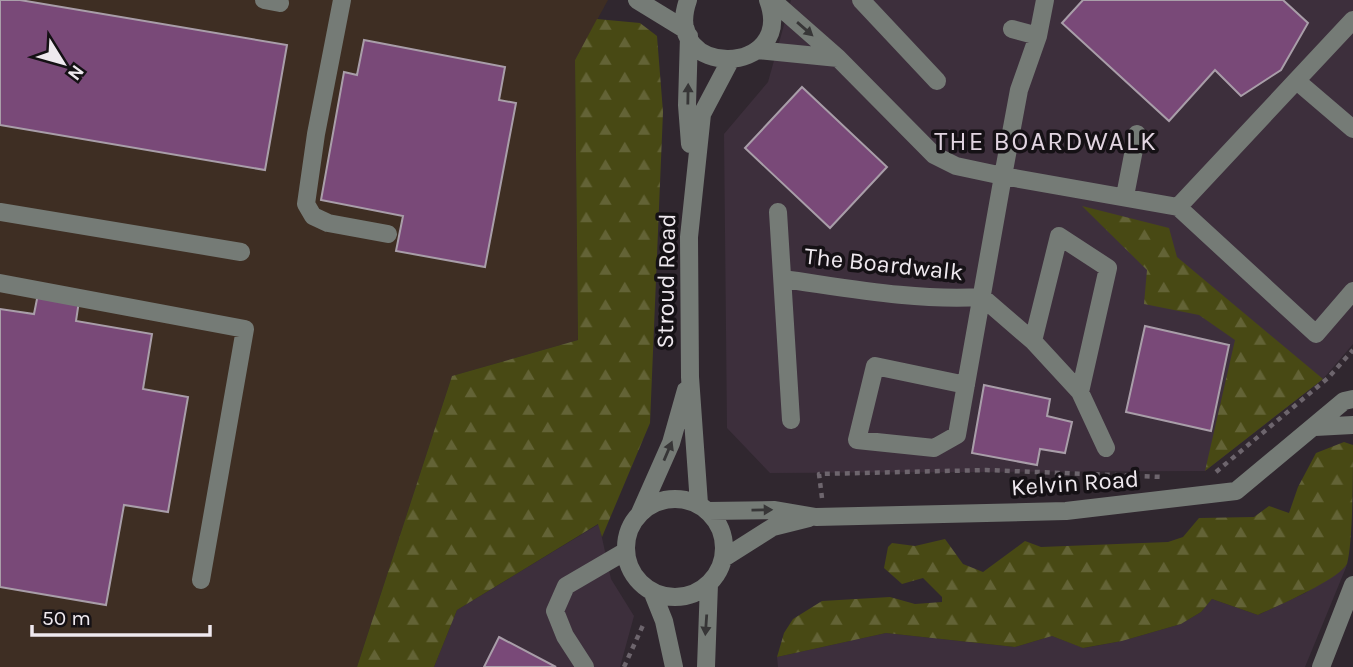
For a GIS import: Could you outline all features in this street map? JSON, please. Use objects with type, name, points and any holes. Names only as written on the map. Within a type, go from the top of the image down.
[{"type":"street","points":[[342,0],[316,134],[306,204],[313,216],[328,223],[387,234]]},
{"type":"street","points":[[638,0],[687,33],[705,55],[730,61],[757,50],[838,58]]},
{"type":"street","name":"Stroud Road","points":[[688,0],[684,16],[687,33],[687,105],[694,186]]},
{"type":"street","points":[[757,50],[771,24],[770,0]]},
{"type":"street","points":[[770,0],[838,58],[934,155],[956,166],[1178,207],[1316,334],[1353,291]]},
{"type":"street","points":[[861,0],[937,81]]},
{"type":"street","name":"The Boardwalk","points":[[966,385],[875,366],[857,440],[934,448],[957,435],[982,297],[1003,176],[1011,89],[1038,36],[1045,0]]},
{"type":"street","points":[[1178,207],[1298,82],[1353,20]]},
{"type":"street","points":[[1012,29],[1038,36]]},
{"type":"street","name":"Stroud Road","points":[[703,508],[690,377],[689,237],[702,114],[730,61]]},
{"type":"street","points":[[1298,82],[1353,129]]},
{"type":"street","points":[[1125,196],[1137,134]]},
{"type":"street","points":[[0,212],[241,252]]},
{"type":"street","name":"The Boardwalk","points":[[778,212],[791,420]]},
{"type":"street","points":[[1034,341],[1059,236],[1108,268],[1080,392]]},
{"type":"street","name":"The Boardwalk","points":[[783,279],[950,299],[982,297],[1034,341],[1080,392],[1106,448]]},
{"type":"street","points":[[0,283],[245,329],[201,580]]},
{"type":"street","name":"Stroud Road","points":[[640,513],[671,443],[690,377]]},
{"type":"street","name":"Kelvin Road","points":[[703,508],[775,510],[820,517],[1066,511],[1236,491],[1344,401],[1353,399]]},
{"type":"street","points":[[1315,427],[1353,425]]},
{"type":"street","points":[[674,667],[664,621],[654,596],[632,572],[626,551],[632,524],[640,513],[668,499],[684,499],[703,508],[722,532],[724,558],[709,584],[706,667]]},
{"type":"street","name":"Kelvin Road","points":[[724,558],[773,527],[820,517]]},
{"type":"street","points":[[584,667],[565,636],[555,611],[565,586],[626,551]]},
{"type":"street","points":[[597,569],[632,572]]},
{"type":"street","points":[[654,596],[682,597],[709,584]]},
{"type":"street","points":[[1321,667],[1353,585]]},
{"type":"path","points":[[1208,479],[1328,379],[1353,350]]},
{"type":"path","points":[[820,517],[819,474],[986,470],[1169,477]]},
{"type":"path","points":[[624,667],[654,596]]},
{"type":"shaded area","points":[[0,0],[608,0],[575,60],[578,340],[452,376],[357,667],[0,667]]},
{"type":"shaded area","points":[[791,0],[1353,0],[1353,344],[1323,379],[1205,471],[770,473],[727,428],[724,134],[768,82]]},
{"type":"shaded area","points":[[599,524],[611,579],[634,616],[620,667],[434,667],[457,610]]},
{"type":"shaded area","points":[[1347,565],[1305,667],[778,667],[777,657],[886,633],[1015,647],[1052,636],[1084,648],[1122,641],[1181,624],[1201,612],[1212,599],[1258,615],[1305,593]]},
{"type":"green space","points":[[597,19],[640,23],[657,36],[663,112],[650,423],[602,537],[598,524],[457,610],[434,667],[357,667],[452,376],[578,340],[575,60]]},
{"type":"green space","points":[[1082,206],[1169,228],[1177,257],[1323,379],[1205,471],[1235,340],[1199,315],[1144,304],[1147,270]]},
{"type":"green space","points":[[1344,442],[1353,445],[1352,524],[1347,564],[1320,585],[1258,615],[1212,599],[1201,612],[1181,624],[1122,641],[1083,648],[1052,636],[1015,647],[886,633],[777,657],[784,633],[793,619],[822,601],[890,597],[915,604],[942,602],[942,597],[923,578],[902,584],[884,568],[888,547],[892,543],[915,546],[945,539],[963,564],[983,572],[1025,541],[1041,547],[1168,542],[1183,537],[1199,518],[1254,517],[1269,506],[1289,513],[1298,487],[1316,453]]},
{"type":"building","points":[[0,0],[20,0],[287,45],[265,170],[0,125]]},
{"type":"building","points":[[1083,0],[1283,0],[1308,23],[1281,70],[1241,96],[1215,70],[1169,121],[1062,23]]},
{"type":"building","points":[[364,40],[505,67],[499,100],[516,103],[485,267],[396,251],[403,216],[321,200],[344,72],[357,75]]},
{"type":"building","points":[[802,87],[887,167],[830,228],[745,148]]},
{"type":"building","points":[[38,294],[79,301],[76,321],[152,334],[143,389],[188,397],[168,512],[124,505],[106,605],[0,587],[0,309],[34,314]]},
{"type":"building","points":[[1145,326],[1229,345],[1211,431],[1126,412]]},
{"type":"building","points":[[984,385],[1050,399],[1047,416],[1072,422],[1065,453],[1040,449],[1037,465],[972,453]]},
{"type":"building","points":[[499,637],[556,667],[484,667]]},
{"type":"district","name":"THE BOARDWALK","points":[[1046,141]]}]
